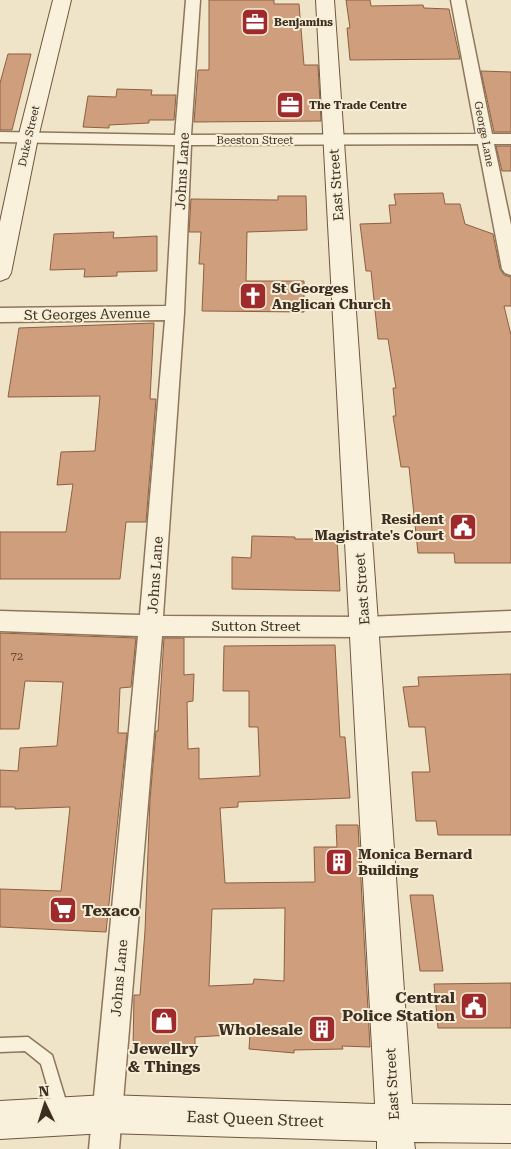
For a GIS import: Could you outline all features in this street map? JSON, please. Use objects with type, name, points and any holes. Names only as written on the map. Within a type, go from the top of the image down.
[{"type":"main road","name":"Duke Street","points":[[0,273],[28,138],[62,0]]},
{"type":"main road","name":"East Street","points":[[325,0],[395,1136]]},
{"type":"main road","name":"East Queen Street","points":[[0,1120],[63,1117],[105,1132],[395,1136],[511,1124]]},
{"type":"street","name":"Johns Lane","points":[[105,1132],[151,626],[175,313],[183,140],[193,0]]},
{"type":"street","name":"George Lane","points":[[458,0],[511,269]]},
{"type":"street","name":"Beeston Street","points":[[0,137],[183,140],[511,139]]},
{"type":"street","name":"St Georges Avenue","points":[[0,316],[175,313]]},
{"type":"street","name":"Sutton Street","points":[[0,621],[151,626],[365,627],[511,620]]},
{"type":"lane","points":[[0,1045],[28,1044],[47,1060],[63,1117]]},
{"type":"building","points":[[209,0],[274,0],[274,4],[299,4],[304,65],[318,65],[321,121],[194,122],[198,70],[209,70]]},
{"type":"building","points":[[346,0],[370,0],[371,6],[423,5],[424,8],[449,9],[460,59],[350,60],[347,28],[350,28]]},
{"type":"building","points":[[8,54],[31,54],[12,130],[0,130],[0,83]]},
{"type":"building","points":[[481,71],[511,72],[511,132],[494,132]]},
{"type":"building","points":[[117,89],[152,90],[151,95],[176,95],[174,120],[149,120],[149,123],[109,125],[109,128],[83,127],[88,96],[116,97]]},
{"type":"building","points":[[496,146],[511,146],[511,171],[502,171]]},
{"type":"building","points":[[443,193],[445,204],[460,204],[465,224],[493,234],[500,269],[504,275],[511,277],[511,306],[504,306],[511,335],[511,563],[455,563],[454,553],[418,553],[409,467],[401,467],[393,416],[396,416],[393,388],[396,388],[388,339],[378,339],[371,271],[366,271],[360,224],[391,223],[389,205],[396,205],[394,194]]},
{"type":"building","points":[[278,196],[306,196],[307,230],[247,232],[246,281],[304,281],[304,312],[202,311],[204,264],[199,264],[201,232],[189,232],[191,199],[278,200]]},
{"type":"building","points":[[114,232],[113,238],[157,236],[157,271],[117,272],[117,276],[84,277],[85,269],[50,270],[54,234]]},
{"type":"building","points":[[154,323],[150,399],[156,399],[146,522],[126,522],[120,579],[0,579],[0,532],[66,532],[73,484],[57,485],[61,452],[95,451],[100,396],[8,397],[19,328]]},
{"type":"building","points":[[252,536],[337,539],[340,591],[232,589],[232,557],[251,558]]},
{"type":"building","points":[[0,633],[136,638],[131,687],[120,688],[118,733],[127,733],[106,932],[0,927],[0,889],[61,891],[70,807],[15,809],[15,807],[0,807],[0,770],[18,771],[20,748],[57,746],[63,682],[25,681],[19,729],[0,729]]},
{"type":"building","points":[[164,638],[184,638],[184,675],[194,674],[193,701],[187,702],[188,749],[199,748],[199,779],[260,776],[258,727],[249,727],[249,691],[223,691],[224,646],[335,645],[340,737],[345,737],[350,798],[238,802],[238,807],[220,808],[225,883],[315,882],[314,847],[337,847],[336,825],[358,825],[370,1047],[342,1046],[343,1049],[294,1050],[294,1053],[249,1049],[250,1034],[195,1037],[195,1048],[133,1051],[134,995],[140,995],[145,931],[150,799],[156,731],[158,731]],"holes":[[[285,908],[284,981],[254,979],[253,984],[209,986],[212,909]]]},
{"type":"building","points":[[511,674],[511,835],[438,835],[436,821],[416,821],[412,772],[430,772],[425,727],[409,727],[403,687],[419,686],[418,677]]},
{"type":"building","points":[[410,895],[433,895],[443,971],[420,971]]},
{"type":"building","name":"Central Police Station","points":[[511,983],[511,1028],[438,1028],[434,984]]},
{"type":"place","name":"Benjamins","points":[[255,22]]},
{"type":"place","name":"The Trade Centre","points":[[290,105]]},
{"type":"place","name":"St Georges Anglican Church","points":[[253,296]]},
{"type":"place","name":"Resident Magistrate's Court","points":[[463,527]]},
{"type":"place","name":"Monica Bernard Building","points":[[339,862]]},
{"type":"place","name":"Texaco","points":[[63,910]]},
{"type":"place","name":"Central Police Station","points":[[474,1006]]},
{"type":"place","name":"Jewellry & Things","points":[[164,1021]]},
{"type":"place","name":"Wholesale","points":[[322,1029]]}]
